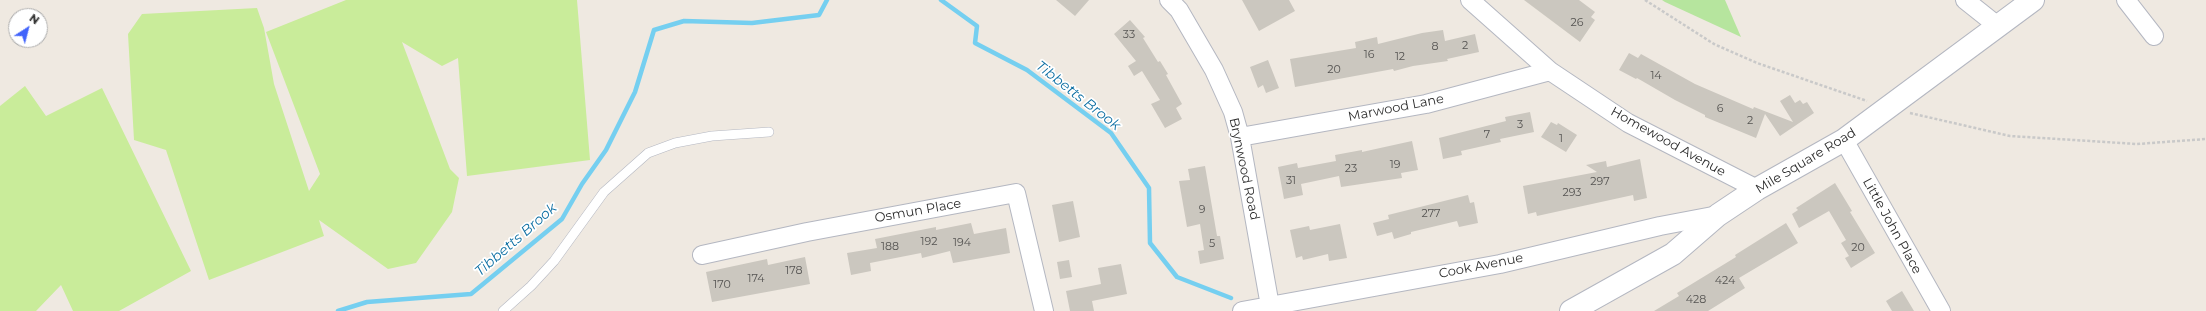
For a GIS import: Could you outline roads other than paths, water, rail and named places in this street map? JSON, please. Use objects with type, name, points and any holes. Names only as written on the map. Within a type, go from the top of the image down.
[{"type":"street","name":"Brynwood Road","points":[[1169,0],[1179,10],[1214,70],[1233,112],[1240,137],[1270,306]]},
{"type":"street","name":"Homewood Avenue","points":[[1470,0],[1550,71],[1628,123],[1757,189]]},
{"type":"street","points":[[1965,0],[1998,27]]},
{"type":"street","name":"Mile Square Road","points":[[1571,311],[1673,254],[1718,215],[1757,189],[1844,140],[2033,0]]},
{"type":"street","points":[[2126,0],[2154,36]]},
{"type":"street","name":"Marwood Lane","points":[[1240,137],[1426,104],[1550,71]]},
{"type":"street","name":"Little John Place","points":[[1844,140],[1941,311]]},
{"type":"street","name":"Osmun Place","points":[[702,255],[807,232],[1016,193],[1044,311]]},
{"type":"street","name":"Cook Avenue","points":[[1242,311],[1500,264],[1660,226],[1718,215]]},
{"type":"lane","points":[[503,311],[531,286],[554,261],[604,192],[648,152],[675,143],[712,136],[769,132]]},
{"type":"waterway","name":"Tibbetts Brook","points":[[338,311],[367,302],[471,294],[562,219],[582,184],[606,150],[635,92],[654,30],[684,21],[752,23],[819,15],[827,0]]},
{"type":"waterway","name":"Tibbetts Brook","points":[[941,0],[977,26],[975,43],[1027,70],[1111,133],[1149,188],[1150,243],[1177,277],[1231,298]]}]
